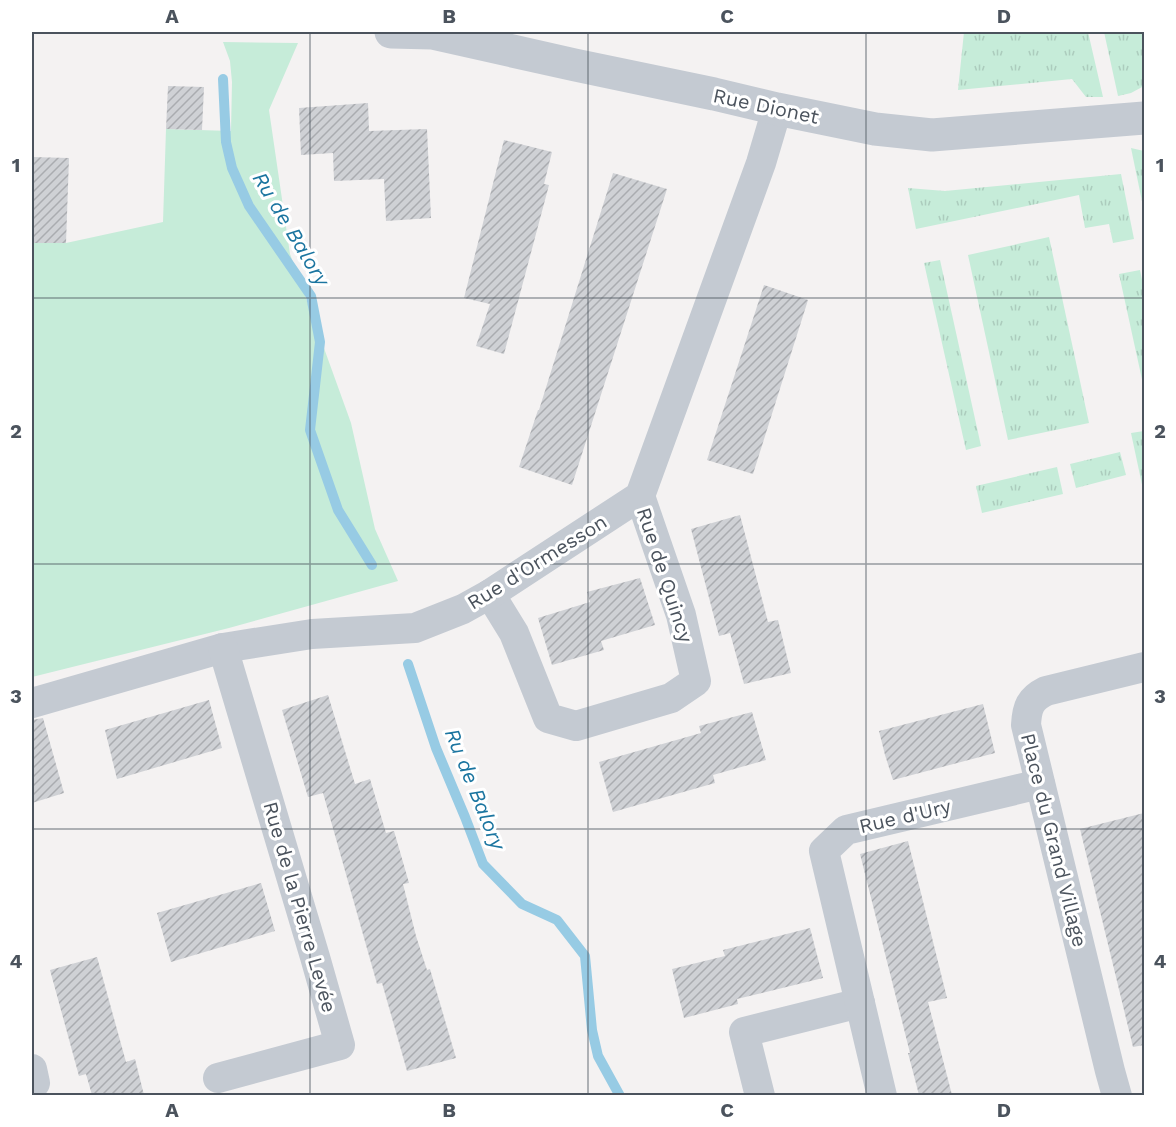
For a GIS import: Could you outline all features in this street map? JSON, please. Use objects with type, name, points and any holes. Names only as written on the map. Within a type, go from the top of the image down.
[{"type":"street","name":"Rue Dionet","points":[[392,32],[432,33],[875,129],[932,135],[1144,118]]},
{"type":"street","points":[[640,496],[757,174],[777,109]]},
{"type":"street","name":"Rue d'Ormesson","points":[[32,703],[223,648],[312,634],[415,628],[463,609],[490,594],[640,496]]},
{"type":"street","name":"Rue de Quincy","points":[[490,594],[513,633],[548,718],[576,726],[672,698],[696,681],[681,615],[640,496]]},
{"type":"street","name":"Rue de la Pierre Levée","points":[[218,1078],[339,1045],[223,648]]},
{"type":"street","name":"Place du Grand Village","points":[[1117,1095],[1026,725],[1027,711],[1036,696],[1046,691],[1144,667]]},
{"type":"street","name":"Rue d'Ury","points":[[880,1095],[824,851],[846,830],[1040,784]]},
{"type":"street","points":[[760,1095],[744,1032],[860,1003]]},
{"type":"street","points":[[32,1069],[35,1083],[32,1084]]},
{"type":"green space","points":[[964,32],[1088,32],[1103,97],[1086,97],[1072,79],[958,90]]},
{"type":"green space","points":[[1104,32],[1144,32],[1144,86],[1131,93],[1118,96]]},
{"type":"green space","points":[[223,42],[298,43],[269,110],[290,254],[351,423],[375,529],[398,581],[229,628],[32,677],[32,243],[66,243],[163,222],[166,129],[231,131],[232,82],[230,61]]},
{"type":"green space","points":[[1131,148],[1144,151],[1144,211]]},
{"type":"green space","points":[[1121,174],[1134,239],[1113,243],[1109,224],[1085,228],[1079,195],[916,229],[908,188],[945,191]]},
{"type":"green space","points":[[1049,237],[1089,423],[1008,440],[968,255]]},
{"type":"green space","points":[[940,260],[981,446],[966,450],[924,263]]},
{"type":"green space","points":[[1140,270],[1144,290],[1144,384],[1119,274]]},
{"type":"green space","points":[[1144,431],[1144,494],[1131,433]]},
{"type":"green space","points":[[1120,452],[1126,475],[1076,488],[1070,464]]},
{"type":"green space","points":[[1057,467],[1063,494],[982,513],[976,486]]},
{"type":"building","points":[[168,86],[204,87],[202,130],[166,129]]},
{"type":"building","points":[[368,103],[369,131],[427,129],[431,218],[386,221],[384,179],[334,181],[333,153],[301,155],[299,108]]},
{"type":"building","points":[[504,140],[552,152],[544,184],[549,185],[504,354],[476,346],[490,304],[464,298]]},
{"type":"building","points":[[32,157],[69,158],[66,243],[32,243]]},
{"type":"building","points":[[613,173],[667,189],[572,485],[519,467]]},
{"type":"building","points":[[764,285],[808,300],[753,474],[707,460]]},
{"type":"building","points":[[740,515],[768,622],[778,620],[791,673],[744,684],[730,633],[719,636],[691,529]]},
{"type":"building","points":[[640,578],[655,625],[601,641],[604,650],[552,665],[538,618],[590,602],[587,592]]},
{"type":"building","points":[[328,695],[355,784],[370,779],[386,833],[394,831],[409,883],[403,884],[416,936],[427,970],[430,969],[456,1058],[407,1071],[382,983],[377,984],[323,793],[308,797],[282,710]]},
{"type":"building","points":[[209,700],[222,748],[117,779],[105,730]]},
{"type":"building","points":[[983,704],[995,753],[893,780],[879,731]]},
{"type":"building","points":[[752,712],[766,760],[713,775],[715,783],[613,812],[599,762],[701,733],[699,726]]},
{"type":"building","points":[[43,718],[64,793],[32,803],[32,720]]},
{"type":"building","points":[[1144,813],[1144,1045],[1133,1047],[1080,829]]},
{"type":"building","points":[[908,841],[947,998],[928,1002],[952,1095],[919,1095],[860,854]]},
{"type":"building","points":[[261,883],[275,931],[171,962],[157,913]]},
{"type":"building","points":[[810,928],[823,978],[737,999],[738,1004],[684,1018],[672,969],[725,956],[723,950]]},
{"type":"building","points":[[97,957],[126,1062],[135,1059],[144,1095],[92,1095],[86,1074],[79,1076],[50,970]]},
{"type":"waterway","name":"Ru de Balory","points":[[223,79],[226,142],[232,168],[249,206],[311,296],[320,342],[310,430],[338,510],[372,565]]},
{"type":"waterway","name":"Ru de Balory","points":[[408,664],[436,748],[483,864],[522,904],[557,920],[585,956],[592,1030],[598,1056],[620,1096]]}]
